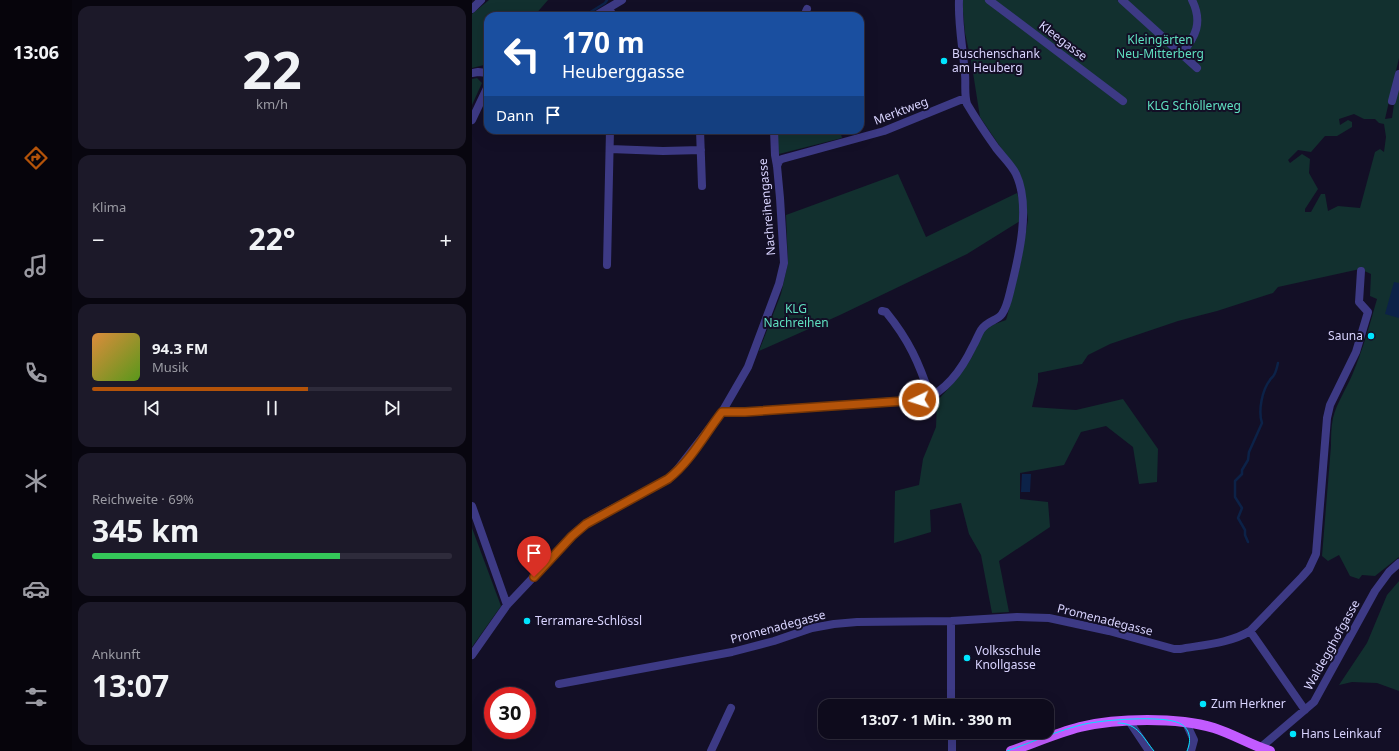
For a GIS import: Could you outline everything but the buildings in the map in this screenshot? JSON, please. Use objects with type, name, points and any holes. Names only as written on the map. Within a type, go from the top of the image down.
[{"type":"main road","points":[[1011,751],[1080,727],[1101,723],[1163,720],[1214,728],[1270,751]]},
{"type":"street","points":[[472,9],[481,0]]},
{"type":"street","points":[[602,12],[622,0]]},
{"type":"street","points":[[722,412],[745,412],[919,400],[930,396],[949,382],[964,363],[978,335],[986,323],[1000,317],[1004,312],[1022,237],[1021,196],[1016,175],[967,104],[960,36],[959,0]]},
{"type":"street","name":"Kleegasse","points":[[989,0],[1123,101]]},
{"type":"street","points":[[1122,0],[1135,10],[1197,68]]},
{"type":"street","points":[[1181,54],[1193,40],[1197,30],[1197,15],[1192,0]]},
{"type":"street","points":[[609,8],[611,12]]},
{"type":"street","points":[[472,73],[484,73]]},
{"type":"street","points":[[1392,101],[1399,74]]},
{"type":"street","points":[[472,120],[484,94]]},
{"type":"street","name":"Merktweg","points":[[777,166],[779,161],[782,159],[884,131],[966,98]]},
{"type":"street","points":[[607,265],[610,134]]},
{"type":"street","points":[[700,134],[702,186]]},
{"type":"street","name":"Nachreihengasse","points":[[472,655],[507,604],[572,536],[586,524],[673,475],[688,458],[722,412],[748,367],[765,326],[783,270],[784,254],[774,134]]},
{"type":"street","points":[[610,149],[663,151],[701,150]]},
{"type":"street","name":"Promenadegasse","points":[[559,684],[732,652],[774,641],[812,628],[834,624],[951,621],[1017,617],[1049,618],[1108,631],[1180,650],[1244,635],[1250,631],[1306,573],[1316,554],[1327,418],[1330,405],[1356,352],[1368,312],[1359,302],[1361,271]]},
{"type":"street","points":[[882,311],[886,312],[907,339],[919,363],[930,396]]},
{"type":"street","points":[[472,506],[507,604]]},
{"type":"street","name":"Waldegghofgasse","points":[[1260,748],[1314,702],[1382,580],[1399,563]]},
{"type":"street","points":[[951,621],[951,699]]},
{"type":"street","points":[[1250,631],[1305,710]]},
{"type":"street","points":[[711,751],[731,708]]},
{"type":"street","points":[[1129,721],[1149,751]]},
{"type":"street","points":[[1186,723],[1194,740],[1191,751]]},
{"type":"street","points":[[952,739],[952,751]]},
{"type":"green space","points":[[489,0],[548,0],[538,12],[484,12],[484,65],[472,68],[472,14]]},
{"type":"green space","points":[[962,0],[1117,0],[1123,4],[1126,0],[1399,0],[1399,58],[1385,119],[1392,118],[1399,85],[1399,557],[1375,576],[1362,575],[1359,579],[1350,576],[1339,555],[1328,561],[1322,556],[1333,418],[1337,406],[1357,364],[1377,299],[1370,296],[1371,274],[1360,269],[1278,287],[1273,293],[1217,311],[1178,321],[1110,344],[1088,355],[1082,364],[1038,373],[1038,381],[1032,407],[1076,410],[1123,399],[1158,449],[1157,482],[1139,484],[1133,447],[1106,426],[1081,432],[1064,465],[1020,473],[1020,499],[1048,502],[1050,527],[999,561],[1009,612],[992,613],[981,555],[969,534],[961,503],[930,510],[931,532],[894,543],[895,491],[919,485],[923,459],[936,427],[937,401],[957,379],[972,357],[980,336],[986,329],[1006,320],[1020,266],[1028,220],[1025,195],[1018,173],[980,117],[965,33]],"holes":[[[1354,114],[1364,119],[1375,119],[1379,123],[1384,124],[1386,137],[1384,152],[1380,149],[1375,152],[1360,208],[1338,206],[1328,211],[1325,194],[1321,194],[1311,212],[1305,212],[1305,209],[1318,189],[1309,173],[1310,159],[1302,154],[1290,163],[1288,160],[1298,150],[1311,152],[1325,136],[1337,136],[1352,127],[1352,122],[1348,120],[1340,125],[1339,119]]]},
{"type":"green space","points":[[477,78],[482,83],[472,105],[472,79]]},
{"type":"green space","points":[[776,134],[841,134],[842,138],[779,154]]},
{"type":"green space","name":"KLG Nachreihen","points":[[898,174],[926,237],[1017,193],[1021,205],[1020,221],[967,254],[840,315],[759,351],[781,294],[788,263],[786,215]]},
{"type":"green space","points":[[472,528],[501,606],[472,647]]},
{"type":"green space","points":[[1399,581],[1399,691],[1377,683],[1352,682],[1339,685],[1367,643],[1387,595]]},
{"type":"water","points":[[1394,282],[1399,283],[1399,318],[1385,314]]},
{"type":"water","points":[[1022,474],[1031,474],[1030,492],[1021,492]]},
{"type":"waterway","points":[[590,12],[605,3],[607,0]]},
{"type":"waterway","points":[[1248,542],[1245,535],[1245,530],[1238,518],[1242,508],[1235,497],[1235,481],[1242,474],[1242,470],[1248,460],[1249,452],[1262,423],[1260,413],[1263,395],[1267,384],[1275,374],[1278,363]]},
{"type":"tram line","points":[[1007,751],[1085,724],[1105,721],[1147,719],[1160,719],[1183,725],[1188,731],[1190,739],[1187,751]]},
{"type":"tram line","points":[[1118,723],[1135,728],[1154,751]]},
{"type":"place","name":"Buschenschank am Heuberg","points":[[944,61]]},
{"type":"place","name":"Sauna","points":[[1371,336]]},
{"type":"place","name":"Terramare-Schlössl","points":[[527,621]]},
{"type":"place","name":"Volksschule Knollgasse","points":[[967,658]]},
{"type":"place","name":"Zum Herkner","points":[[1203,704]]},
{"type":"place","name":"Hans Leinkauf","points":[[1293,734]]},
{"type":"route","points":[[534,577],[572,536],[586,524],[673,475],[688,458],[722,412],[745,412],[919,400]]},
{"type":"park label","name":"Kleingärten Neu-Mitterberg","points":[[1160,47]]},
{"type":"park label","name":"KLG Schöllerweg","points":[[1194,106]]}]
